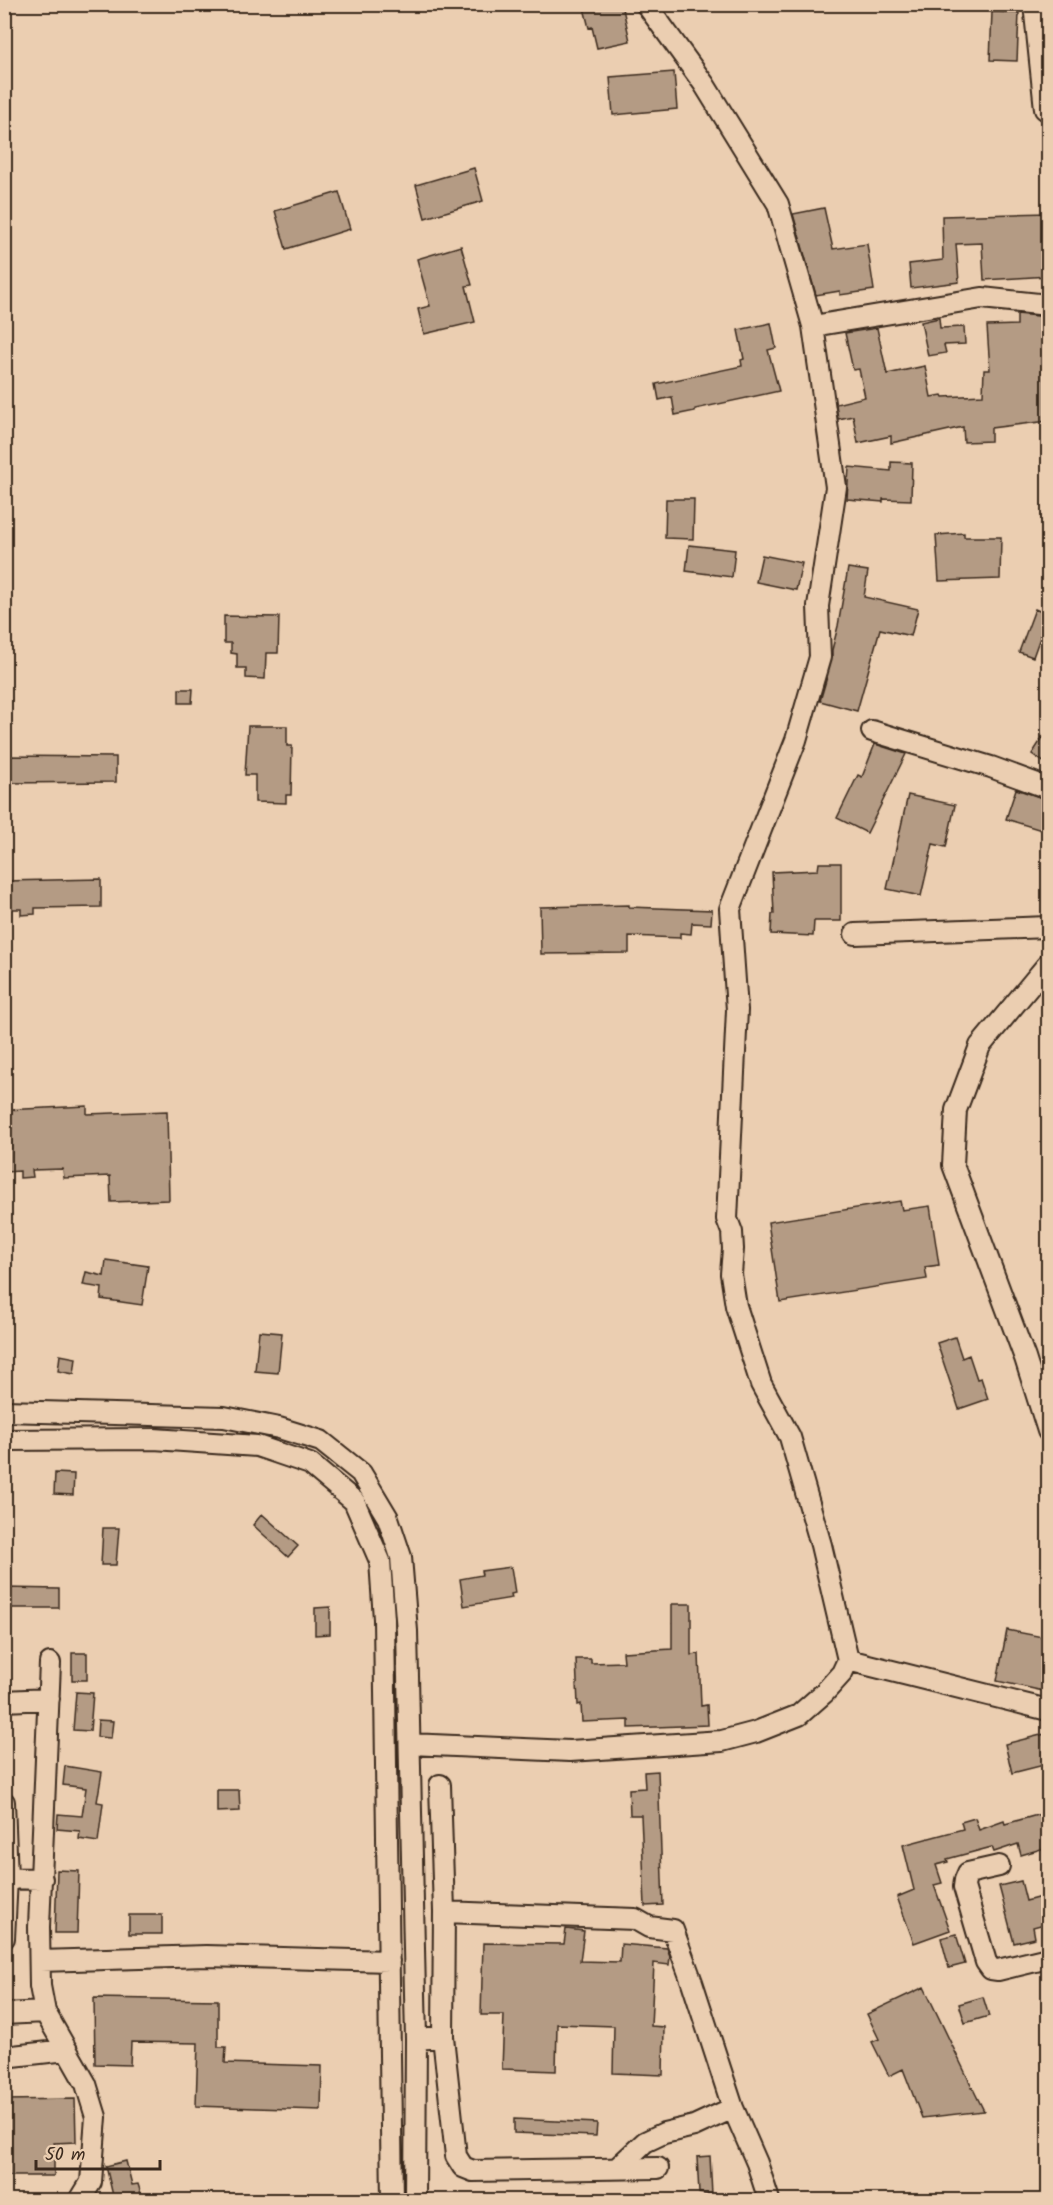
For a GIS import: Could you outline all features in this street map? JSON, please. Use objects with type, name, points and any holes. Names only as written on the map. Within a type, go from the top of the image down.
[{"type":"street","points":[[410,1744],[570,1751],[722,1741],[799,1715],[842,1673],[848,1660],[821,1545],[790,1437],[761,1384],[736,1306],[731,1274],[732,1232],[727,1219],[737,1010],[730,909],[796,740],[820,657],[818,606],[836,487],[813,326],[778,204],[704,84],[646,4]]},
{"type":"street","points":[[1034,4],[1042,89],[1045,109],[1048,111]]},
{"type":"street","points":[[813,326],[982,298],[1048,305]]},
{"type":"street","points":[[872,731],[991,766],[1048,788]]},
{"type":"street","points":[[855,934],[1048,927]]},
{"type":"street","points":[[1048,964],[980,1046],[956,1110],[953,1165],[1024,1358],[1048,1431]]},
{"type":"street","points":[[4,1411],[224,1417],[279,1428],[321,1441],[362,1473],[388,1518],[401,1557],[407,1631],[416,2039],[415,2200]]},
{"type":"street","points":[[4,1440],[154,1439],[257,1446],[310,1464],[354,1501],[380,1561],[382,1596],[392,2200]]},
{"type":"street","points":[[848,1660],[1048,1710]]},
{"type":"street","points":[[50,1663],[40,1986],[45,2012],[87,2084],[96,2118],[91,2182],[80,2200]]},
{"type":"street","points":[[4,1701],[49,1700]]},
{"type":"street","points":[[440,1785],[444,1912],[443,2037],[456,2156],[463,2167],[473,2171],[658,2168]]},
{"type":"street","points":[[4,1802],[7,1878],[4,1938]]},
{"type":"street","points":[[999,1866],[968,1873],[964,1887],[986,1962],[991,1969],[998,1970],[1048,1958]]},
{"type":"street","points":[[7,1878],[42,1879]]},
{"type":"street","points":[[444,1912],[634,1919],[649,1926],[673,1930],[733,2109],[757,2163],[769,2200]]},
{"type":"street","points":[[40,1961],[206,1956],[389,1961]]},
{"type":"street","points":[[4,2014],[45,2012]]},
{"type":"street","points":[[416,2039],[443,2037]]},
{"type":"street","points":[[4,2057],[67,2050]]},
{"type":"street","points":[[618,2168],[645,2142],[664,2133],[694,2126],[733,2109]]},
{"type":"building","points":[[583,4],[622,4],[630,41],[597,48]]},
{"type":"building","points":[[992,12],[1019,13],[1017,61],[990,60]]},
{"type":"building","points":[[674,72],[677,109],[613,115],[610,77]]},
{"type":"building","points":[[474,168],[483,201],[425,218],[416,185]]},
{"type":"building","points":[[339,192],[350,229],[286,249],[275,211]]},
{"type":"building","points":[[824,208],[833,249],[867,244],[874,290],[840,295],[840,291],[816,295],[793,214]]},
{"type":"building","points":[[1048,213],[1048,276],[984,280],[982,243],[956,244],[959,282],[911,288],[909,264],[943,260],[942,216]]},
{"type":"building","points":[[461,246],[472,285],[466,286],[475,322],[424,334],[418,309],[430,306],[417,259]]},
{"type":"building","points":[[1017,314],[1048,317],[1048,421],[991,428],[991,441],[964,442],[963,427],[891,443],[891,436],[858,443],[853,416],[838,419],[836,404],[865,397],[859,369],[853,370],[845,333],[877,328],[887,374],[925,366],[931,397],[983,395],[984,370],[990,370],[987,326],[1017,325]]},
{"type":"building","points":[[939,318],[940,328],[964,327],[965,344],[944,345],[946,353],[928,356],[921,322]]},
{"type":"building","points":[[771,323],[776,348],[768,350],[779,391],[675,415],[672,397],[659,400],[656,384],[742,366],[741,360],[744,359],[738,330]]},
{"type":"building","points":[[891,462],[912,463],[911,500],[883,499],[883,502],[847,499],[849,467],[891,471]]},
{"type":"building","points":[[666,499],[694,499],[693,539],[665,538]]},
{"type":"building","points":[[964,533],[964,537],[1001,537],[1000,579],[939,581],[936,535]]},
{"type":"building","points":[[689,545],[735,550],[732,577],[686,571]]},
{"type":"building","points":[[762,555],[802,563],[796,590],[756,582]]},
{"type":"building","points":[[848,568],[868,571],[864,597],[918,609],[911,636],[880,629],[857,711],[820,701],[832,660]]},
{"type":"building","points":[[1035,609],[1048,615],[1033,657],[1019,652]]},
{"type":"building","points":[[224,616],[279,617],[278,653],[266,653],[265,679],[246,678],[246,668],[237,668],[237,654],[231,653],[231,643],[224,643]]},
{"type":"building","points":[[179,689],[193,689],[192,703],[179,703]]},
{"type":"building","points":[[248,726],[287,726],[287,746],[292,746],[291,795],[286,795],[286,803],[255,802],[255,775],[245,775]]},
{"type":"building","points":[[1048,729],[1048,765],[1032,754]]},
{"type":"building","points":[[875,744],[906,754],[867,833],[837,818],[858,775],[862,777]]},
{"type":"building","points":[[4,756],[116,757],[116,782],[4,783]]},
{"type":"building","points":[[1016,789],[1048,800],[1048,832],[1006,819]]},
{"type":"building","points":[[908,795],[955,805],[946,847],[933,844],[921,896],[887,889]]},
{"type":"building","points":[[819,863],[841,863],[841,921],[814,921],[813,936],[771,934],[772,914],[774,914],[772,872],[818,870]]},
{"type":"building","points":[[101,879],[101,907],[35,908],[35,914],[21,915],[21,909],[4,909],[4,881]]},
{"type":"building","points":[[629,905],[629,907],[712,910],[711,924],[692,923],[691,934],[680,933],[680,938],[629,936],[629,953],[541,954],[540,907]]},
{"type":"building","points":[[87,1106],[87,1114],[167,1111],[169,1200],[111,1202],[110,1176],[64,1178],[63,1169],[32,1170],[33,1177],[20,1178],[20,1171],[4,1172],[4,1110]]},
{"type":"building","points":[[900,1201],[902,1210],[930,1206],[939,1265],[925,1267],[927,1279],[780,1302],[768,1222]]},
{"type":"building","points":[[106,1260],[148,1266],[142,1305],[101,1299],[102,1288],[83,1285],[86,1272],[104,1276]]},
{"type":"building","points":[[259,1331],[282,1333],[278,1373],[255,1371]]},
{"type":"building","points":[[955,1337],[962,1358],[969,1355],[977,1379],[981,1378],[988,1399],[959,1409],[937,1343]]},
{"type":"building","points":[[60,1355],[76,1358],[74,1374],[58,1371]]},
{"type":"building","points":[[55,1473],[74,1474],[73,1495],[54,1494]]},
{"type":"building","points":[[262,1514],[298,1546],[288,1557],[253,1525]]},
{"type":"building","points":[[103,1528],[119,1528],[116,1565],[101,1565]]},
{"type":"building","points":[[511,1567],[515,1593],[511,1594],[512,1598],[464,1606],[460,1579],[482,1575],[481,1571]]},
{"type":"building","points":[[4,1588],[59,1589],[59,1608],[4,1608]]},
{"type":"building","points":[[672,1604],[691,1604],[691,1655],[699,1654],[701,1706],[707,1705],[708,1725],[629,1728],[629,1720],[582,1722],[581,1704],[578,1705],[576,1659],[591,1659],[591,1663],[624,1662],[623,1652],[672,1649]]},
{"type":"building","points":[[330,1607],[330,1634],[315,1635],[315,1608]]},
{"type":"building","points":[[1007,1630],[1048,1638],[1048,1692],[997,1681]]},
{"type":"building","points":[[72,1653],[87,1653],[87,1680],[72,1680]]},
{"type":"building","points":[[76,1692],[93,1693],[90,1731],[73,1730]]},
{"type":"building","points":[[98,1720],[113,1721],[111,1738],[97,1737]]},
{"type":"building","points":[[1045,1734],[1048,1764],[1012,1773],[1005,1744]]},
{"type":"building","points":[[65,1766],[102,1772],[97,1802],[103,1803],[98,1842],[79,1839],[80,1831],[57,1829],[58,1814],[82,1816],[86,1788],[63,1785]]},
{"type":"building","points":[[658,1771],[663,1905],[645,1906],[641,1815],[630,1815],[629,1789],[645,1788],[644,1772]]},
{"type":"building","points":[[217,1790],[239,1790],[240,1811],[217,1812]]},
{"type":"building","points":[[1048,1812],[1048,1847],[1021,1855],[1018,1844],[994,1852],[992,1847],[947,1859],[948,1862],[936,1865],[942,1883],[934,1885],[950,1930],[914,1943],[897,1897],[914,1890],[903,1845],[963,1829],[961,1822],[975,1818],[979,1830],[1004,1821],[1005,1824]]},
{"type":"building","points":[[57,1870],[79,1871],[77,1933],[55,1933]]},
{"type":"building","points":[[1021,1881],[1026,1901],[1048,1895],[1048,1923],[1033,1927],[1035,1938],[1014,1943],[999,1886]]},
{"type":"building","points":[[129,1915],[162,1915],[162,1934],[129,1934]]},
{"type":"building","points":[[566,1929],[584,1931],[580,1961],[620,1962],[621,1944],[667,1948],[670,1956],[669,1965],[654,1963],[651,2026],[664,2027],[663,2075],[613,2073],[614,2026],[557,2024],[556,2071],[502,2069],[504,2015],[481,2015],[483,1943],[564,1944]]},
{"type":"building","points":[[956,1934],[965,1964],[949,1968],[941,1938]]},
{"type":"building","points":[[924,1987],[984,2111],[922,2118],[903,2069],[889,2076],[872,2042],[879,2039],[867,2014]]},
{"type":"building","points":[[983,1997],[989,2016],[965,2023],[959,2004]]},
{"type":"building","points":[[94,1998],[218,2000],[218,2047],[226,2047],[225,2063],[322,2066],[321,2110],[196,2106],[198,2043],[131,2042],[130,2065],[95,2064]]},
{"type":"building","points":[[75,2099],[76,2142],[54,2143],[54,2176],[4,2176],[4,2100]]},
{"type":"building","points":[[514,2119],[597,2123],[596,2136],[514,2133]]},
{"type":"building","points":[[710,2156],[712,2195],[699,2193],[697,2157]]},
{"type":"building","points":[[126,2161],[132,2185],[138,2184],[143,2200],[114,2200],[106,2166]]}]
